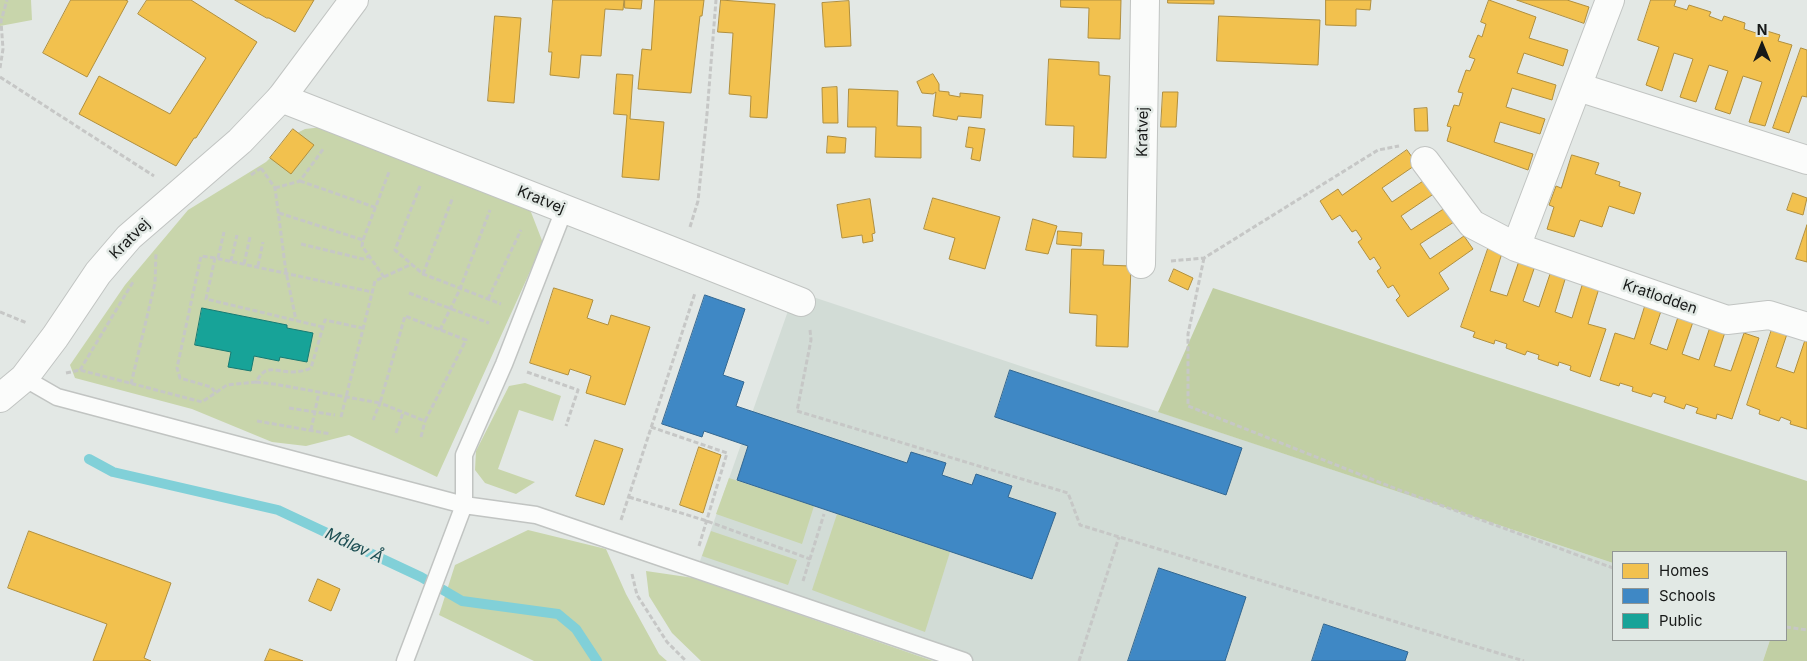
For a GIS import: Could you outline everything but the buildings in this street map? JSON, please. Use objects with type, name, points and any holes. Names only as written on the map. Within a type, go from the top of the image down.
[{"type":"street","name":"Kratvej","points":[[0,398],[24,378],[55,337],[98,273],[129,238],[240,141],[281,98],[354,0]]},
{"type":"street","name":"Kratvej","points":[[1141,264],[1145,0]]},
{"type":"street","points":[[1516,247],[1610,0]]},
{"type":"street","points":[[1578,86],[1807,160]]},
{"type":"street","name":"Kratvej","points":[[281,98],[564,210],[683,254],[801,302]]},
{"type":"street","name":"Kratlodden","points":[[1425,162],[1472,224],[1516,247],[1727,320],[1769,315],[1807,327]]},
{"type":"lane","points":[[405,661],[464,505],[464,455],[504,364],[564,210]]},
{"type":"lane","points":[[24,378],[57,397],[464,505],[536,515],[964,661]]},
{"type":"path","points":[[0,68],[3,49],[0,21],[7,0]]},
{"type":"path","points":[[690,229],[699,191],[716,0]]},
{"type":"path","points":[[0,77],[180,192]]},
{"type":"path","points":[[240,141],[276,188],[286,272],[296,320]]},
{"type":"path","points":[[1141,264],[1204,258],[1378,150],[1396,146],[1410,146],[1425,162]]},
{"type":"path","points":[[300,181],[324,147],[332,150]]},
{"type":"path","points":[[244,179],[261,168]]},
{"type":"path","points":[[382,168],[398,174]]},
{"type":"path","points":[[384,277],[362,246],[390,172]]},
{"type":"path","points":[[276,188],[300,181],[377,208]]},
{"type":"path","points":[[421,183],[395,250],[423,274],[506,307]]},
{"type":"path","points":[[440,330],[460,288],[501,184]]},
{"type":"path","points":[[446,192],[461,197]]},
{"type":"path","points":[[423,274],[454,194]]},
{"type":"path","points":[[279,213],[363,240]]},
{"type":"path","points":[[488,299],[521,230]]},
{"type":"path","points":[[224,232],[206,299],[322,327]]},
{"type":"path","points":[[231,261],[237,235]]},
{"type":"path","points":[[244,264],[250,237]]},
{"type":"path","points":[[258,266],[264,242]]},
{"type":"path","points":[[301,244],[363,259],[369,256]]},
{"type":"path","points":[[131,384],[155,283],[156,252],[151,258]]},
{"type":"path","points":[[216,393],[211,387],[180,378],[177,368],[200,256],[258,266],[372,292]]},
{"type":"path","points":[[1204,258],[1188,334],[1188,406],[1399,490],[1612,568]]},
{"type":"path","points":[[341,417],[375,280],[412,264]]},
{"type":"path","points":[[80,370],[137,276]]},
{"type":"path","points":[[409,293],[489,323]]},
{"type":"path","points":[[801,302],[808,312],[810,340],[797,411],[1068,493],[1080,525],[1524,661]]},
{"type":"path","points":[[686,661],[667,642],[637,595],[620,544],[629,497],[688,312]]},
{"type":"path","points":[[373,420],[380,403],[405,316],[466,340],[425,421],[421,437]]},
{"type":"path","points":[[256,382],[261,374],[271,369],[300,372],[310,368],[325,320],[362,328]]},
{"type":"path","points":[[504,364],[578,390],[566,426]]},
{"type":"path","points":[[71,371],[80,370],[202,402],[227,385],[256,382],[380,403],[425,421]]},
{"type":"path","points":[[311,430],[319,392]]},
{"type":"path","points":[[289,408],[335,415]]},
{"type":"path","points":[[396,433],[403,412]]},
{"type":"path","points":[[257,421],[332,434]]},
{"type":"path","points":[[651,427],[727,453],[693,568]]},
{"type":"path","points":[[629,497],[706,521],[810,558]]},
{"type":"path","points":[[795,603],[824,514]]},
{"type":"path","points":[[1079,661],[1119,537]]},
{"type":"path","points":[[1787,627],[1807,630]]},
{"type":"shaded area","points":[[795,291],[1612,563],[1612,641],[1770,641],[1763,661],[933,661],[694,578]]},
{"type":"green space","points":[[0,0],[31,0],[32,20],[0,26]]},
{"type":"green space","points":[[323,127],[529,207],[543,243],[437,477],[349,435],[306,446],[272,442],[192,409],[75,378],[70,365],[125,285],[188,210],[266,162],[293,135],[305,129]]},
{"type":"green space","points":[[1213,288],[1807,481],[1807,661],[1763,661],[1770,641],[1787,641],[1787,551],[1612,551],[1612,563],[1158,412]]},
{"type":"green space","points":[[525,383],[561,396],[553,421],[519,410],[498,469],[535,482],[516,494],[485,483],[475,470],[476,451],[509,386]]},
{"type":"green space","points":[[729,478],[814,506],[802,544],[716,514]]},
{"type":"green space","points":[[837,514],[950,552],[925,632],[812,590]]},
{"type":"green space","points":[[528,530],[606,549],[626,594],[659,654],[667,661],[534,661],[439,615],[455,565]]},
{"type":"green space","points":[[711,531],[797,560],[788,585],[702,556]]},
{"type":"green space","points":[[646,571],[694,578],[933,661],[701,661],[672,633],[649,596]]},
{"type":"waterway","name":"Måløv Å","points":[[89,459],[113,472],[278,510],[421,577],[462,601],[558,614],[576,629],[597,661]]}]
